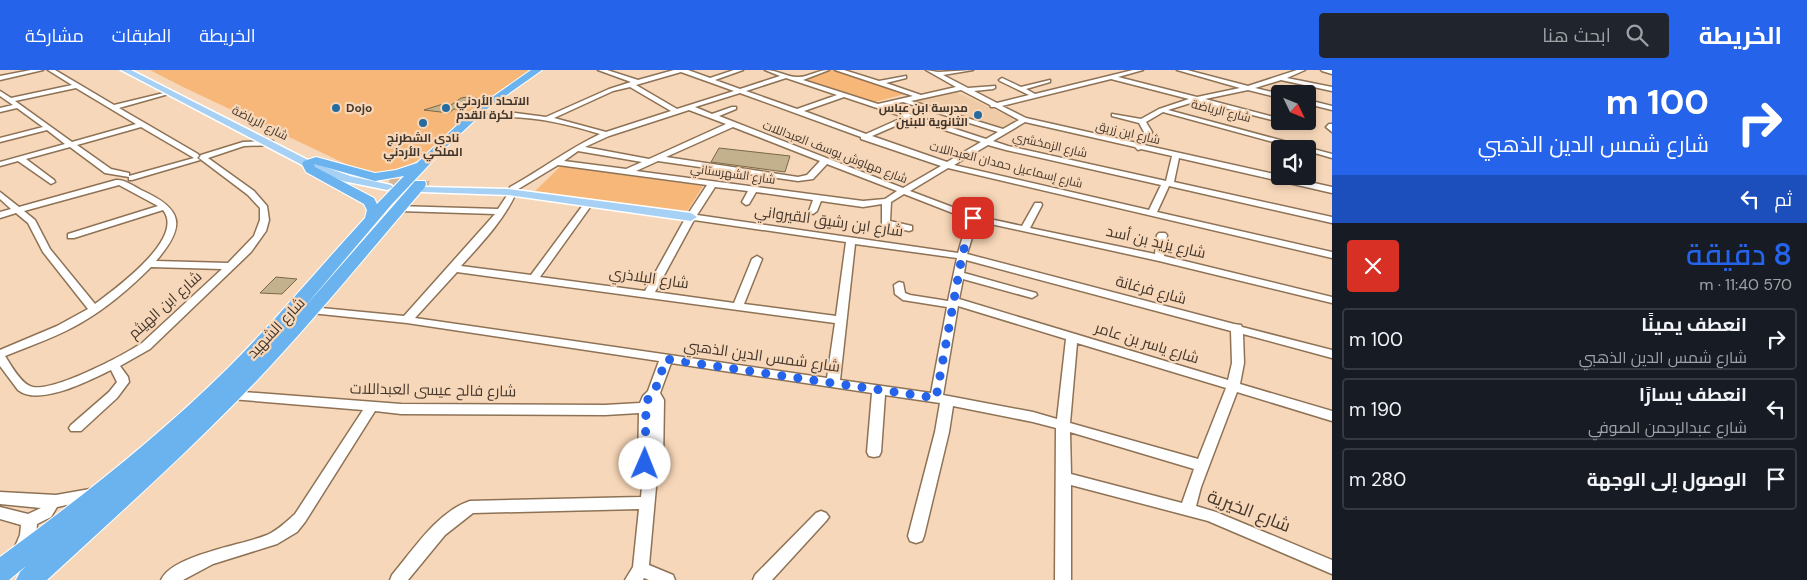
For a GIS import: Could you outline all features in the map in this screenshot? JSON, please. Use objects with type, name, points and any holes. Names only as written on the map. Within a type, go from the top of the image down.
[{"type":"highway","name":"شارع الشهيد","points":[[3,570],[101,492],[198,406],[261,345],[425,162],[476,113],[537,70]]},
{"type":"highway","name":"شارع الشهيد","points":[[29,580],[141,480],[231,395],[311,310],[460,139],[498,112],[550,70]]},
{"type":"highway","points":[[371,221],[374,210],[369,201],[310,169],[312,163],[327,163],[363,176],[374,177],[399,174],[425,162]]},
{"type":"main road","name":"شارع الرياضة","points":[[125,70],[231,120],[252,134],[347,179],[388,186]]},
{"type":"main road","name":"شارع الرياضة","points":[[136,70],[312,163]]},
{"type":"main road","points":[[428,188],[530,193]]},
{"type":"main road","name":"شارع ابن رشيق القيرواني","points":[[530,193],[589,203],[692,216]]},
{"type":"main road","name":"شارع ابن رشيق القيرواني","points":[[530,193],[692,216]]},
{"type":"street","points":[[0,78],[40,70]]},
{"type":"street","points":[[51,70],[140,125],[200,159]]},
{"type":"street","points":[[601,70],[633,83],[676,111]]},
{"type":"street","points":[[545,120],[604,93],[667,72],[682,70]]},
{"type":"street","name":"شارع إسماعيل حمدان العبداللات","points":[[682,70],[949,166],[1332,256]]},
{"type":"street","points":[[710,80],[740,70]]},
{"type":"street","name":"شارع الزمخشري","points":[[770,70],[987,142],[1332,220]]},
{"type":"street","points":[[796,80],[826,70]]},
{"type":"street","name":"شارع ابن زريق","points":[[929,70],[993,106],[1024,120],[1138,148],[1247,170],[1332,190]]},
{"type":"street","points":[[937,74],[970,70]]},
{"type":"street","points":[[993,106],[1140,70]]},
{"type":"street","points":[[1180,70],[1271,94]]},
{"type":"street","points":[[1114,116],[1142,121],[1161,110],[1248,88],[1302,70]]},
{"type":"street","points":[[1324,70],[1332,72]]},
{"type":"street","points":[[844,71],[919,96]]},
{"type":"street","points":[[407,320],[500,212],[511,197],[512,191],[577,148],[606,134],[786,76]]},
{"type":"street","points":[[880,83],[904,77]]},
{"type":"street","points":[[1110,77],[1271,118]]},
{"type":"street","points":[[1281,78],[1332,89]]},
{"type":"street","points":[[1002,80],[1035,96]]},
{"type":"street","points":[[1020,89],[1048,81]]},
{"type":"street","points":[[11,100],[76,86]]},
{"type":"street","points":[[877,106],[919,96],[963,89],[994,87]]},
{"type":"street","points":[[113,107],[170,92]]},
{"type":"street","points":[[0,93],[108,171],[164,207],[172,217],[171,230],[162,248],[148,264],[94,309],[60,329],[0,356]]},
{"type":"street","points":[[796,112],[843,94]]},
{"type":"street","points":[[903,100],[1004,132]]},
{"type":"street","points":[[1316,104],[1332,108]]},
{"type":"street","points":[[0,110],[18,106]]},
{"type":"street","name":"شارع مهاوش يوسف العبداللات","points":[[688,107],[973,218]]},
{"type":"street","points":[[711,117],[734,108]]},
{"type":"street","name":"شارع الرياضة","points":[[1161,110],[1332,156]]},
{"type":"street","points":[[498,112],[545,120],[606,134]]},
{"type":"street","points":[[864,137],[910,117]]},
{"type":"street","name":"شارع الشهرستاني","points":[[556,162],[863,204],[888,201],[1024,120]]},
{"type":"street","points":[[1138,148],[1148,132],[1142,121]]},
{"type":"street","points":[[0,164],[140,125]]},
{"type":"street","points":[[627,172],[731,125]]},
{"type":"street","points":[[0,140],[48,128]]},
{"type":"street","points":[[200,159],[245,142],[252,134]]},
{"type":"street","points":[[0,215],[123,179],[200,159],[243,144],[270,143]]},
{"type":"street","points":[[577,148],[651,160],[798,179],[810,177],[825,161]]},
{"type":"street","points":[[0,155],[9,161]]},
{"type":"street","points":[[1152,214],[1167,184],[1176,156]]},
{"type":"street","points":[[19,158],[51,182]]},
{"type":"street","name":"شارع ابن الهيثم","points":[[0,356],[25,389],[33,393],[52,390],[135,354],[232,266],[260,236],[265,221],[264,208],[250,193],[200,159]]},
{"type":"street","points":[[702,182],[709,172]]},
{"type":"street","points":[[399,208],[500,212],[517,198],[530,193],[530,186],[538,175]]},
{"type":"street","points":[[650,293],[692,216],[712,184]]},
{"type":"street","points":[[746,202],[753,189]]},
{"type":"street","points":[[0,195],[32,222],[46,250],[94,309]]},
{"type":"street","points":[[813,210],[818,198]]},
{"type":"street","points":[[888,201],[885,224],[910,228]]},
{"type":"street","points":[[534,278],[589,203]]},
{"type":"street","points":[[1025,229],[1038,205]]},
{"type":"street","points":[[71,236],[164,207]]},
{"type":"street","name":"شارع ابن رشيق القيرواني","points":[[692,216],[962,256]]},
{"type":"street","points":[[916,536],[942,432],[941,399],[953,303],[962,256],[973,218]]},
{"type":"street","name":"شارع يزيد بن أسد","points":[[973,218],[1159,258],[1332,300]]},
{"type":"street","points":[[1159,258],[1162,235]]},
{"type":"street","points":[[833,383],[851,240]]},
{"type":"street","name":"شارع فرغانة","points":[[962,256],[1332,354]]},
{"type":"street","points":[[738,306],[757,259]]},
{"type":"street","points":[[148,264],[232,266]]},
{"type":"street","name":"شارع البلاذري","points":[[453,268],[840,320]]},
{"type":"street","points":[[958,275],[1032,295]]},
{"type":"street","name":"شارع ياسر بن عامر","points":[[899,284],[900,294],[906,298],[953,303],[1072,336],[1332,416]]},
{"type":"street","name":"شارع شمس الدين الذهبي","points":[[311,310],[407,320],[941,399],[1005,411],[1203,466]]},
{"type":"street","name":"شارع الخيرية","points":[[1236,328],[1238,363],[1233,387],[1188,509],[1237,527],[1332,567]]},
{"type":"street","points":[[1063,580],[1063,426],[1072,336]]},
{"type":"street","points":[[666,359],[654,393],[658,400],[651,411],[656,464],[650,476],[637,574],[667,580]]},
{"type":"street","points":[[76,428],[113,395],[123,382],[122,377],[112,365]]},
{"type":"street","points":[[874,452],[880,390]]},
{"type":"street","name":"شارع فالح عيسى العبداللات","points":[[231,395],[401,409],[651,411]]},
{"type":"street","points":[[169,580],[214,556],[270,541],[288,531],[300,518],[372,406]]},
{"type":"street","points":[[1064,478],[1188,509]]},
{"type":"street","points":[[0,498],[51,503],[74,500],[101,492]]},
{"type":"street","points":[[0,512],[28,520],[46,513],[50,509],[51,503]]},
{"type":"street","points":[[398,580],[446,524],[457,514],[470,507],[646,503]]},
{"type":"street","points":[[761,580],[821,517]]},
{"type":"street","points":[[3,570],[22,548],[29,534],[31,526],[28,520]]},
{"type":"shaded area","points":[[150,70],[532,70],[483,102],[418,160],[399,171],[367,174]]},
{"type":"shaded area","points":[[825,70],[832,70],[905,94],[875,102],[800,78]]},
{"type":"shaded area","points":[[954,92],[1012,118],[1014,122],[1001,130],[911,101]]},
{"type":"shaded area","points":[[561,166],[703,186],[686,213],[535,191]]},
{"type":"building","points":[[461,98],[478,98],[462,109],[454,109],[449,113],[424,110],[443,104],[451,105]]},
{"type":"building","points":[[719,148],[790,156],[785,172],[711,162]]},
{"type":"building","points":[[276,277],[297,279],[282,294],[260,293]]},
{"type":"tunnel","points":[[389,184],[429,187]]},
{"type":"place","name":"Dojo","points":[[336,108]]},
{"type":"place","name":"الاتحاد الأردني لكرة القدم","points":[[446,108]]},
{"type":"place","name":"مدرسة ابن عباس الثانوية للبنين","points":[[978,115]]},
{"type":"place","name":"نادي الشطرنج الملكي الأردني","points":[[423,123]]},
{"type":"route","points":[[645,464],[646,407],[648,399],[654,393],[666,359],[936,398],[962,256],[973,218]]}]
